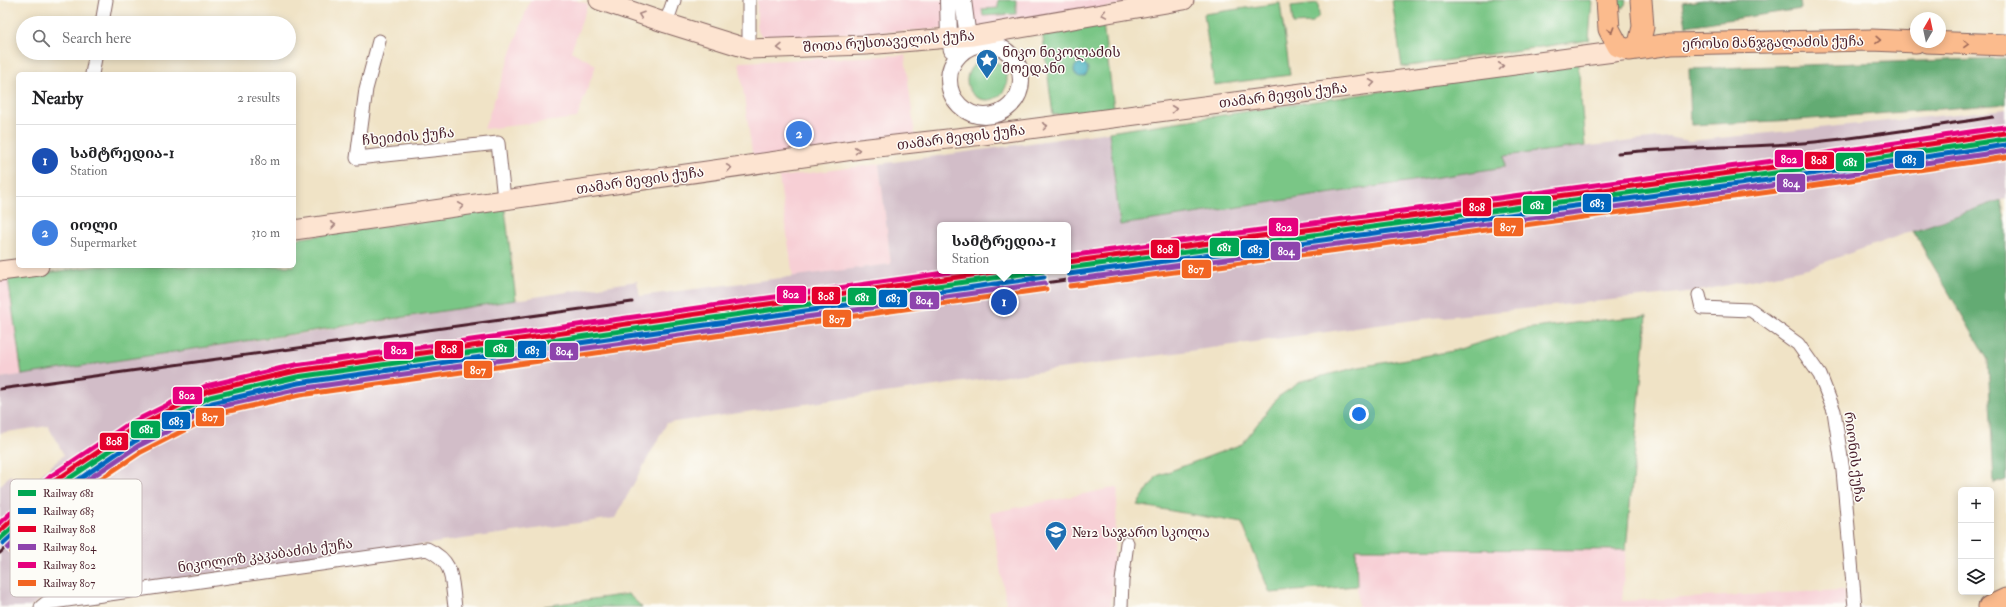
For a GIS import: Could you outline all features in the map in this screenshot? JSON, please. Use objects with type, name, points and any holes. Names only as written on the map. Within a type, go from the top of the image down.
[{"type":"main road","name":"შოთა რუსთაველის ქუჩა","points":[[599,0],[749,49],[866,45],[973,36],[1184,0]]},
{"type":"main road","points":[[1607,0],[1609,29],[1618,46],[1629,50],[1638,44],[1643,27],[1641,0]]},
{"type":"main road","name":"ეროსი მანჯგალაძის ქუჩა","points":[[1629,50],[1671,44],[1872,40],[1910,42]]},
{"type":"main road","points":[[1946,43],[2006,45]]},
{"type":"main road","name":"თამარ მეფის ქუჩა","points":[[296,230],[860,149],[983,136],[1629,50]]},
{"type":"main road","points":[[0,271],[23,268]]},
{"type":"main road","points":[[1989,607],[2006,599]]},
{"type":"street","points":[[103,16],[106,0]]},
{"type":"street","points":[[666,23],[674,0]]},
{"type":"street","points":[[749,0],[749,49]]},
{"type":"street","points":[[948,0],[949,38],[955,60]]},
{"type":"street","points":[[963,0],[967,30],[973,36],[1010,54],[1020,69],[1021,86],[1005,132]]},
{"type":"street","name":"ჩხეიძის ქუჩა","points":[[379,40],[366,89],[357,158],[498,143],[504,199]]},
{"type":"street","points":[[983,136],[970,113],[956,102],[949,87],[951,69],[955,60],[964,51],[976,45],[994,45]]},
{"type":"street","points":[[92,72],[95,60]]},
{"type":"street","points":[[970,113],[989,116],[998,114],[1014,103]]},
{"type":"street","name":"რიონის ქუჩა","points":[[1699,295],[1702,308],[1751,310],[1798,344],[1820,375],[1834,411],[1843,471],[1855,607]]},
{"type":"street","points":[[1121,607],[1122,581],[1127,543]]},
{"type":"street","name":"ნიკოლოზ კაკაბაძის ქუჩა","points":[[142,589],[427,549],[440,555],[450,569],[455,607]]},
{"type":"street","name":"ნიკოლოზ კაკაბაძის ქუჩა","points":[[41,607],[46,603],[88,597]]},
{"type":"shaded area","points":[[530,0],[575,0],[588,4],[571,51],[596,65],[577,118],[484,129]]},
{"type":"shaded area","points":[[757,0],[945,0],[945,29],[764,39],[757,30]]},
{"type":"shaded area","points":[[972,0],[1155,0],[973,28]]},
{"type":"shaded area","points":[[905,55],[915,136],[753,159],[739,62]]},
{"type":"shaded area","points":[[2006,109],[2006,198],[1808,268],[1699,291],[1414,320],[667,423],[615,518],[142,583],[142,479],[36,479],[64,455],[48,426],[0,433],[0,378],[339,328],[637,281],[640,296],[891,264],[879,164],[1109,132],[1120,225],[1505,167],[1503,156],[1668,137],[1690,141]]},
{"type":"shaded area","points":[[879,164],[891,264],[793,277],[779,177]]},
{"type":"shaded area","points":[[8,278],[22,375],[0,378],[0,279]]},
{"type":"shaded area","points":[[10,475],[15,479],[10,479],[10,597],[43,597],[30,607],[0,607],[0,486]]},
{"type":"shaded area","name":"№12 საჯარო სკოლა","points":[[1118,487],[1111,607],[1007,607],[990,513]]},
{"type":"shaded area","points":[[1356,549],[1626,550],[1622,601],[1844,590],[1846,607],[1358,607]]},
{"type":"green space","points":[[998,0],[1016,0],[1016,14],[983,16],[982,9],[998,8]]},
{"type":"green space","points":[[1392,0],[1592,0],[1589,40],[1402,67]]},
{"type":"green space","points":[[1616,0],[1627,0],[1626,6],[1623,8],[1617,6]]},
{"type":"green space","points":[[1703,0],[1800,0],[1801,9],[1686,26],[1682,3]]},
{"type":"green space","points":[[1280,3],[1290,75],[1214,85],[1204,14]]},
{"type":"green space","points":[[1318,3],[1319,16],[1312,23],[1293,24],[1291,6]]},
{"type":"green space","points":[[1103,24],[1114,108],[1053,115],[1042,31]]},
{"type":"green space","points":[[2006,58],[2006,104],[1797,120],[1691,125],[1689,69]]},
{"type":"green space","points":[[987,60],[995,62],[1001,66],[1005,72],[1007,80],[1005,88],[1001,94],[995,98],[987,100],[979,98],[973,94],[969,88],[967,80],[969,72],[973,66],[979,62]]},
{"type":"green space","points":[[1578,62],[1585,146],[1504,156],[1505,167],[1120,225],[1109,132]]},
{"type":"green space","points":[[2001,200],[2006,224],[2006,480],[1994,484],[1988,360],[1913,231]]},
{"type":"green space","points":[[505,209],[516,300],[22,375],[8,278],[82,268],[296,268],[296,239]]},
{"type":"green space","points":[[1647,316],[1626,550],[1356,549],[1357,586],[1270,593],[1242,523],[1137,505],[1157,476],[1242,444],[1278,397],[1302,381],[1359,367],[1453,351],[1525,329]]},
{"type":"green space","points":[[628,594],[642,607],[544,607],[544,606]]},
{"type":"water","points":[[1078,63],[1084,63],[1088,67],[1088,73],[1084,77],[1078,77],[1074,73],[1074,67]]},
{"type":"railway","points":[[1618,153],[1837,140],[1993,117]]},
{"type":"railway","points":[[84,479],[132,446],[162,430],[194,416],[242,400],[309,387],[1530,215],[1770,185],[2006,149]]},
{"type":"railway","points":[[0,389],[632,302]]},
{"type":"railway","points":[[0,553],[10,543]]},
{"type":"rail line","name":"802","points":[[1071,256],[1773,161],[2004,127]]},
{"type":"rail line","name":"808","points":[[1071,262],[1774,167],[2005,133]]},
{"type":"rail line","name":"681","points":[[1071,268],[1775,173],[2006,139]]},
{"type":"rail line","name":"683","points":[[1071,274],[1776,179],[2006,145]]},
{"type":"rail line","name":"804","points":[[1070,280],[1777,185],[2006,151]]},
{"type":"rail line","name":"807","points":[[1070,286],[1777,191],[2006,157]]},
{"type":"rail line","name":"802","points":[[48,479],[127,425],[206,386],[295,365],[937,274]]},
{"type":"rail line","name":"808","points":[[58,479],[129,431],[208,391],[296,371],[979,274]]},
{"type":"rail line","name":"681","points":[[68,479],[132,436],[210,397],[297,377],[1022,274]]},
{"type":"rail line","name":"683","points":[[80,479],[135,441],[212,403],[298,383],[1044,277]]},
{"type":"rail line","name":"804","points":[[89,479],[138,446],[214,408],[299,389],[1045,283]]},
{"type":"rail line","name":"807","points":[[100,479],[141,452],[216,414],[300,395],[1046,289]]},
{"type":"rail line","name":"802","points":[[0,523],[10,514]]},
{"type":"rail line","name":"808","points":[[0,531],[10,522]]},
{"type":"rail line","name":"681","points":[[0,539],[10,530]]},
{"type":"rail line","name":"683","points":[[4,543],[10,538]]},
{"type":"place","name":"ნიკო ნიკოლაძის მოედანი","points":[[987,80]]},
{"type":"place","name":"იოლი","points":[[799,134]]},
{"type":"place","name":"სამტრედია-1","points":[[1004,302]]},
{"type":"place","name":"№12 საჯარო სკოლა","points":[[1056,552]]}]
